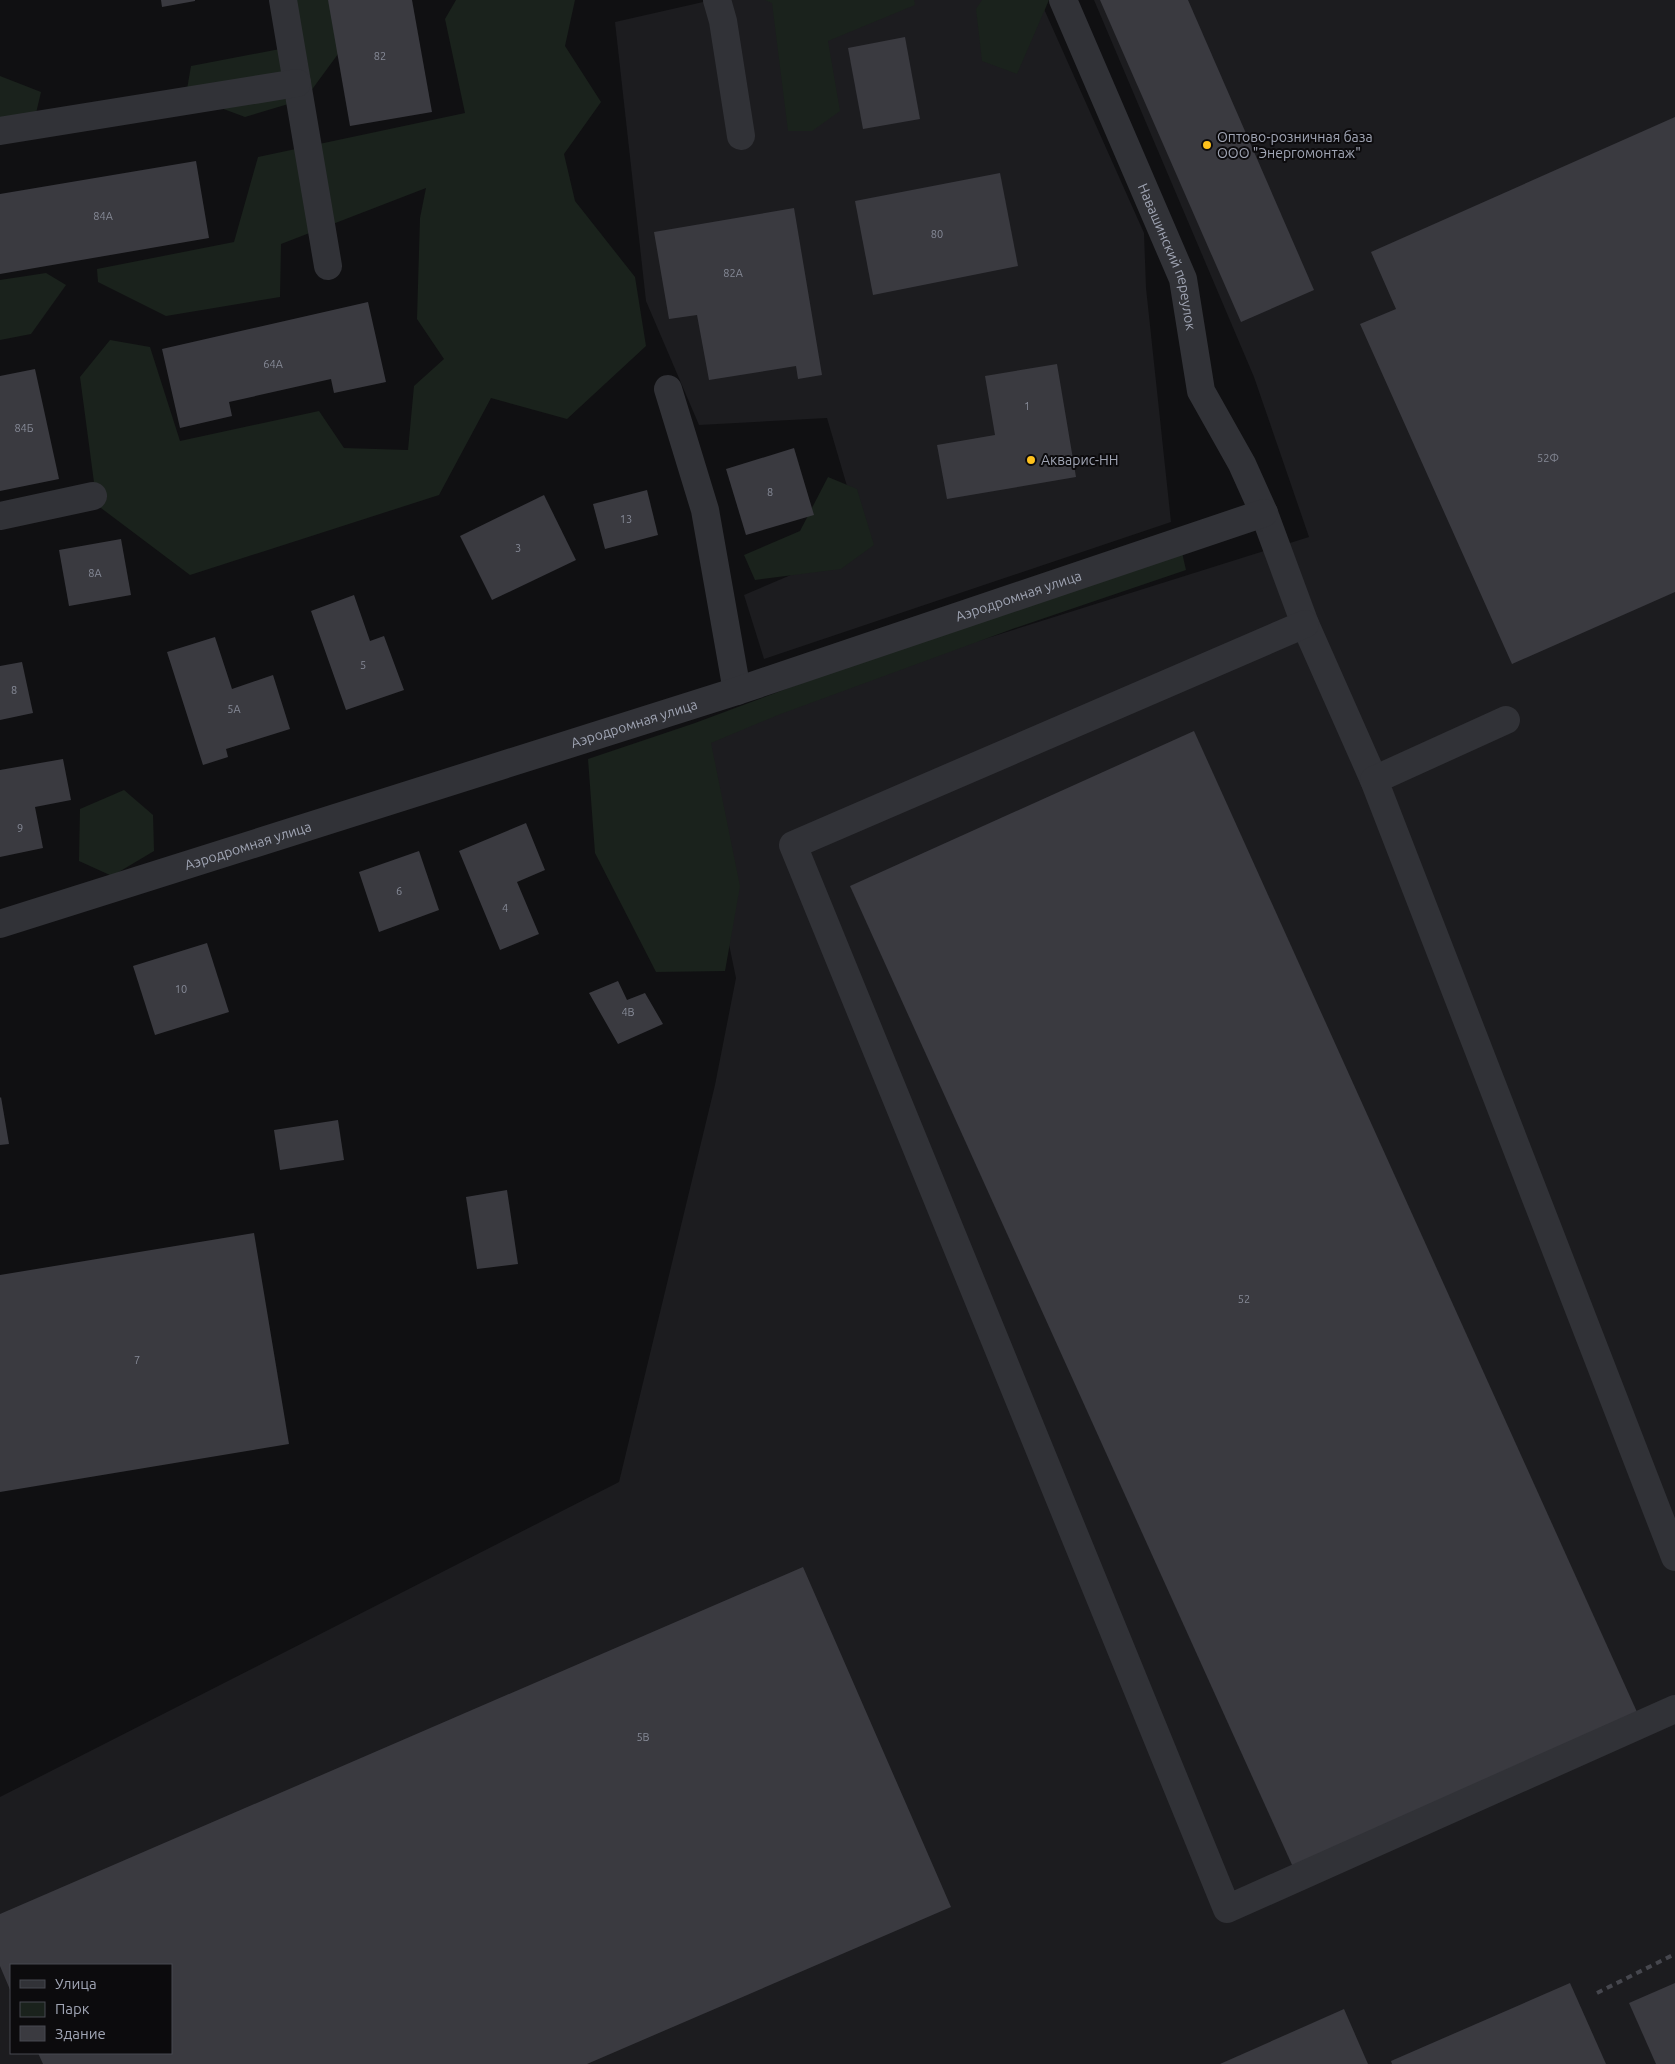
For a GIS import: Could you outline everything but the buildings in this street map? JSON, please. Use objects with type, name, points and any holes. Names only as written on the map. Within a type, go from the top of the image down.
[{"type":"street","points":[[283,0],[328,266]]},
{"type":"street","points":[[717,0],[723,21],[741,136]]},
{"type":"street","name":"Навашинский переулок","points":[[1063,0],[1183,279],[1202,391],[1242,464],[1264,513],[1305,624],[1374,780],[1675,1557]]},
{"type":"street","points":[[0,131],[297,83]]},
{"type":"street","points":[[668,390],[705,510],[737,691]]},
{"type":"street","points":[[0,516],[93,496]]},
{"type":"street","name":"Аэродромная улица","points":[[0,924],[737,691],[1264,513]]},
{"type":"street","points":[[1305,624],[793,845],[1228,1909],[1675,1709]]},
{"type":"street","points":[[1374,780],[1506,720]]},
{"type":"shaded area","points":[[712,0],[1040,0],[1144,233],[1146,288],[1171,522],[764,659],[744,595],[864,544],[827,418],[699,425],[646,301],[615,22]]},
{"type":"shaded area","points":[[1094,0],[1675,0],[1675,2064],[0,2064],[0,1797],[619,1482],[715,1085],[736,978],[685,733],[1309,537],[1254,377]]},
{"type":"green space","points":[[281,0],[332,0],[338,54],[305,99],[245,117],[186,95],[191,66],[280,49]]},
{"type":"green space","points":[[456,0],[575,0],[565,46],[601,102],[564,154],[575,201],[635,277],[646,346],[567,419],[491,398],[439,495],[190,575],[97,505],[80,377],[110,340],[150,347],[180,441],[319,411],[344,448],[408,450],[414,386],[444,359],[417,319],[420,218],[426,188],[281,244],[280,297],[166,316],[98,282],[97,269],[234,242],[258,157],[465,113],[445,19]]},
{"type":"green space","points":[[765,0],[914,0],[915,5],[828,41],[840,111],[812,131],[788,131],[772,3]]},
{"type":"green space","points":[[982,0],[1049,0],[1017,74],[982,61],[976,9]]},
{"type":"green space","points":[[0,76],[41,92],[32,130],[0,134]]},
{"type":"green space","points":[[46,273],[66,285],[31,334],[0,340],[0,280]]},
{"type":"green space","points":[[828,477],[857,489],[874,545],[841,569],[755,580],[744,555],[800,531]]},
{"type":"green space","points":[[1181,548],[1186,570],[1015,628],[778,715],[711,743],[740,886],[725,971],[656,972],[595,853],[588,759],[695,723],[818,677]]},
{"type":"green space","points":[[124,790],[153,815],[154,851],[112,876],[79,861],[80,809]]},
{"type":"railway","points":[[1597,1993],[1675,1954]]},
{"type":"place","name":"Оптово-розничная база ООО \"Энергомонтаж\"","points":[[1207,145]]},
{"type":"place","name":"Акварис-НН","points":[[1031,460]]}]
